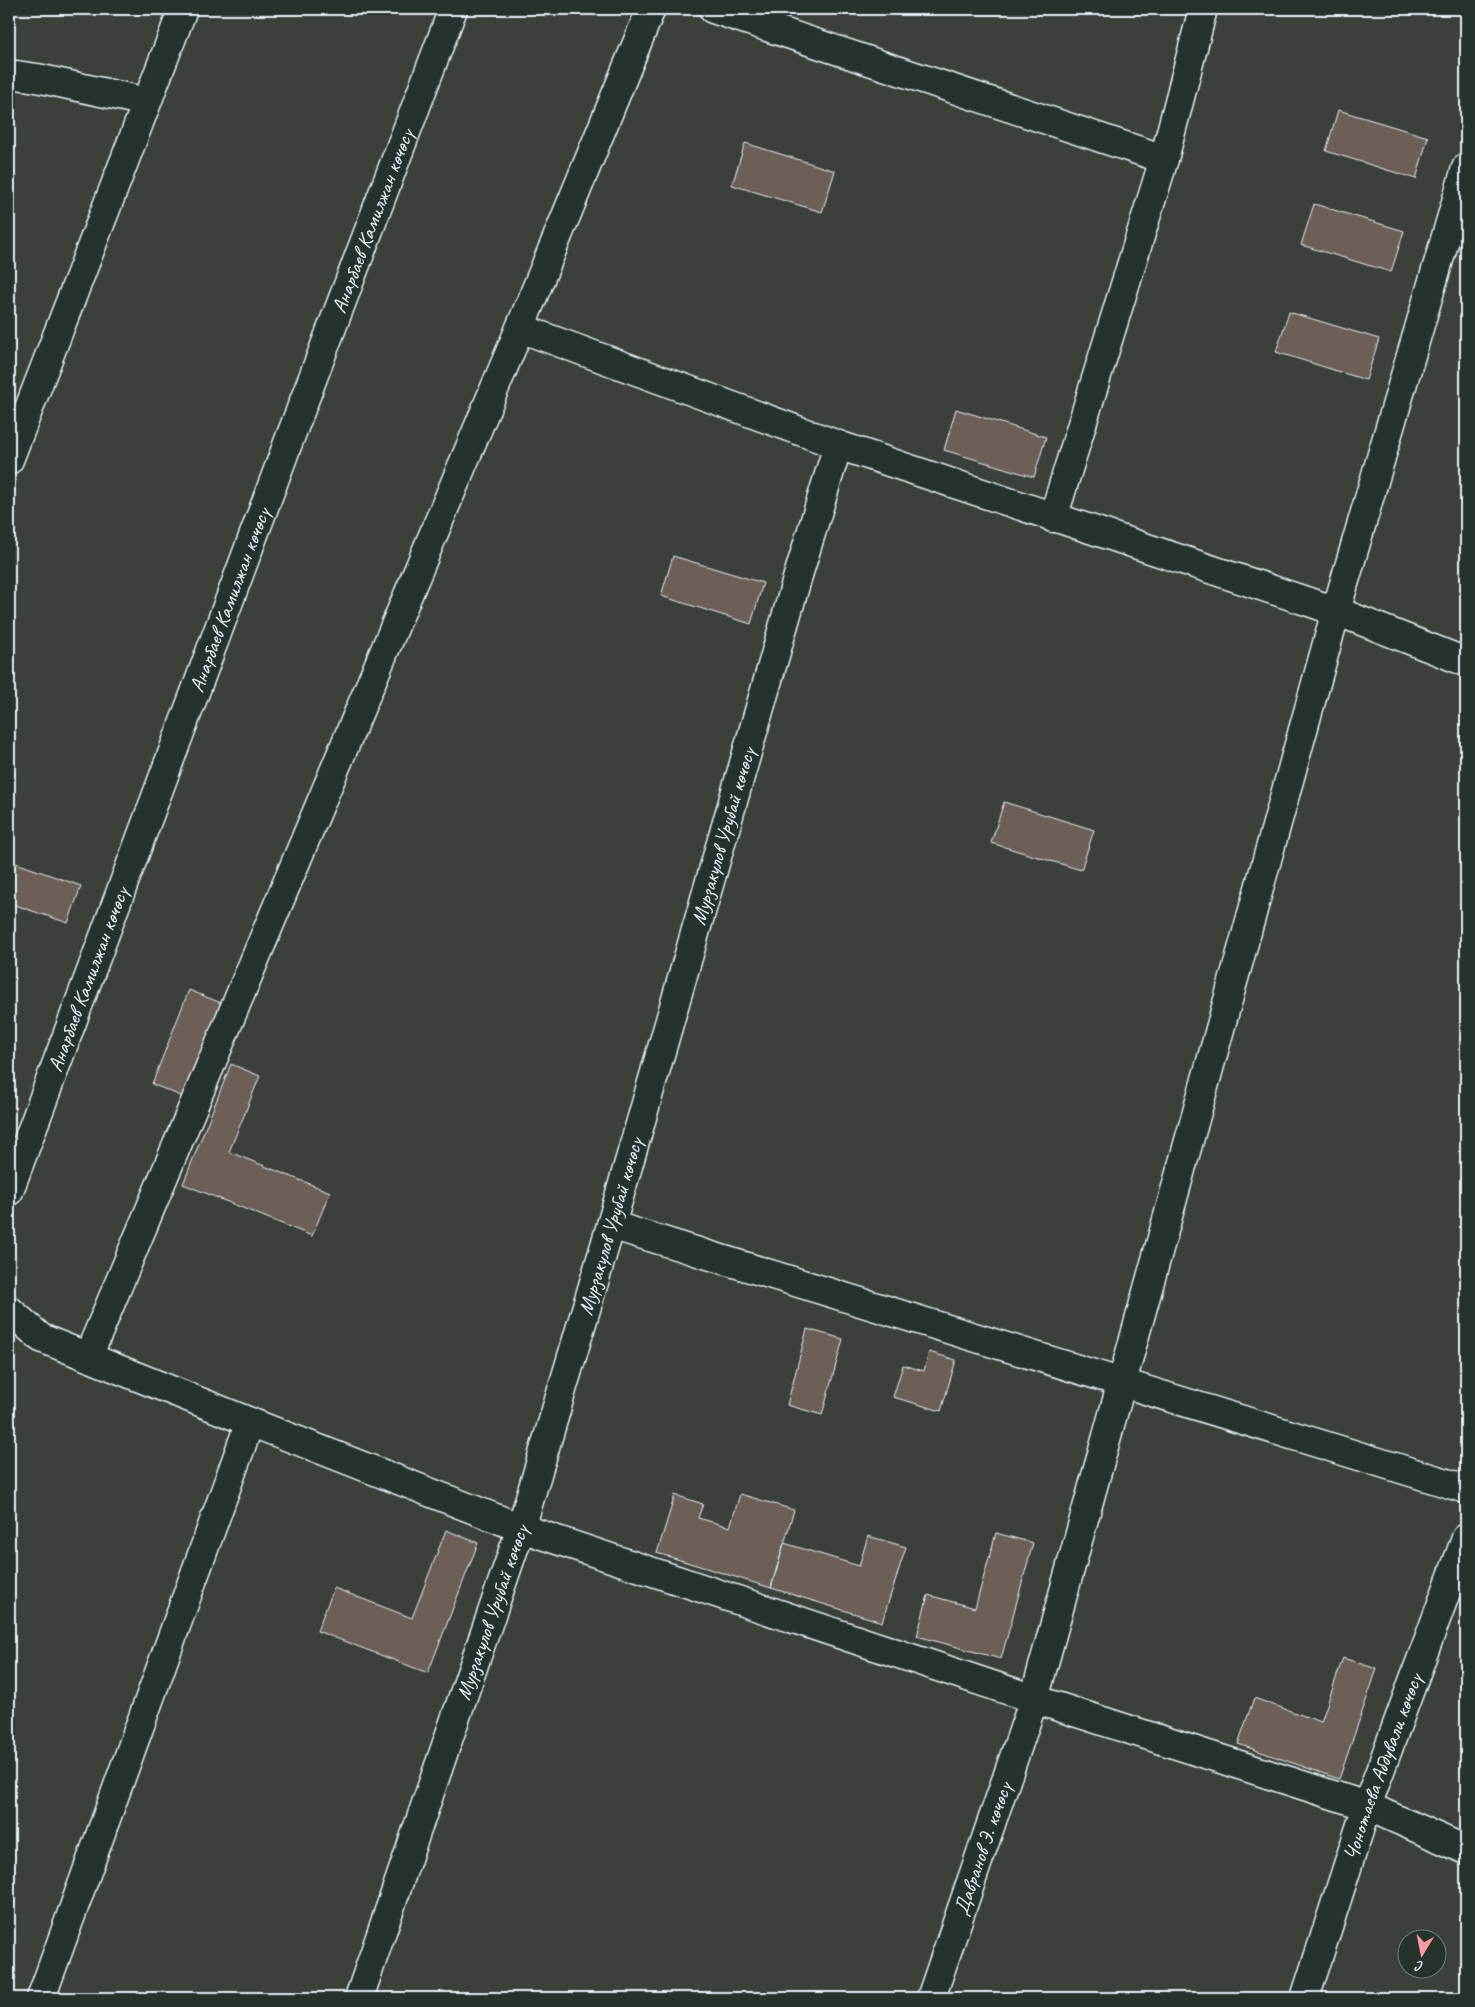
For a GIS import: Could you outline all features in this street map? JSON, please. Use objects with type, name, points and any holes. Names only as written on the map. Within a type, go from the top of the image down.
[{"type":"street","points":[[9,460],[183,9]]},
{"type":"street","name":"Анарбаев Камилжан көчөсү","points":[[9,1191],[453,9]]},
{"type":"street","points":[[88,1357],[520,328],[651,9]]},
{"type":"street","points":[[713,9],[1164,159]]},
{"type":"street","points":[[1053,518],[1164,159],[1203,9]]},
{"type":"street","points":[[9,74],[37,78],[147,102]]},
{"type":"street","name":"Давранов Э. көчөсү","points":[[931,1998],[1034,1699],[1336,611],[1466,168]]},
{"type":"street","points":[[520,328],[838,445],[1336,611],[1466,662]]},
{"type":"street","name":"Мурзакулов Урубай көчөсү","points":[[359,1998],[521,1528],[611,1225],[797,579],[838,445]]},
{"type":"street","points":[[611,1225],[1466,1489]]},
{"type":"street","points":[[9,1310],[40,1338],[521,1528],[1034,1699],[1367,1806],[1466,1850]]},
{"type":"street","points":[[41,1998],[250,1422]]},
{"type":"street","name":"Чонотаева Абдували көчөсү","points":[[1306,1998],[1367,1806],[1466,1538]]},
{"type":"building","points":[[1338,110],[1428,137],[1416,179],[1326,151]]},
{"type":"building","points":[[745,143],[835,171],[822,212],[732,185]]},
{"type":"building","points":[[1314,204],[1404,231],[1391,272],[1301,245]]},
{"type":"building","points":[[1289,312],[1379,339],[1366,380],[1276,352]]},
{"type":"building","points":[[956,409],[1046,437],[1034,477],[944,450]]},
{"type":"building","points":[[673,556],[763,583],[751,624],[661,596]]},
{"type":"building","points":[[1004,802],[1094,830],[1081,870],[991,843]]},
{"type":"building","points":[[16,863],[81,886],[68,923],[9,903],[9,884]]},
{"type":"building","points":[[189,990],[221,1003],[183,1097],[152,1084]]},
{"type":"building","points":[[231,1064],[260,1076],[229,1152],[330,1192],[312,1236],[183,1184]]},
{"type":"building","points":[[807,1329],[843,1339],[822,1415],[787,1405]]},
{"type":"building","points":[[929,1352],[956,1360],[941,1411],[893,1397],[903,1365],[924,1371]]},
{"type":"building","points":[[740,1494],[794,1510],[771,1588],[657,1553],[675,1495],[703,1504],[698,1518],[730,1527]]},
{"type":"building","points":[[446,1530],[478,1543],[428,1673],[317,1631],[334,1588],[412,1618]]},
{"type":"building","points":[[996,1533],[1033,1543],[1001,1659],[917,1636],[928,1595],[975,1608]]},
{"type":"building","points":[[868,1536],[906,1547],[882,1622],[771,1588],[784,1543],[859,1566]]},
{"type":"building","points":[[1343,1658],[1377,1669],[1339,1779],[1238,1744],[1254,1698],[1321,1722]]}]
